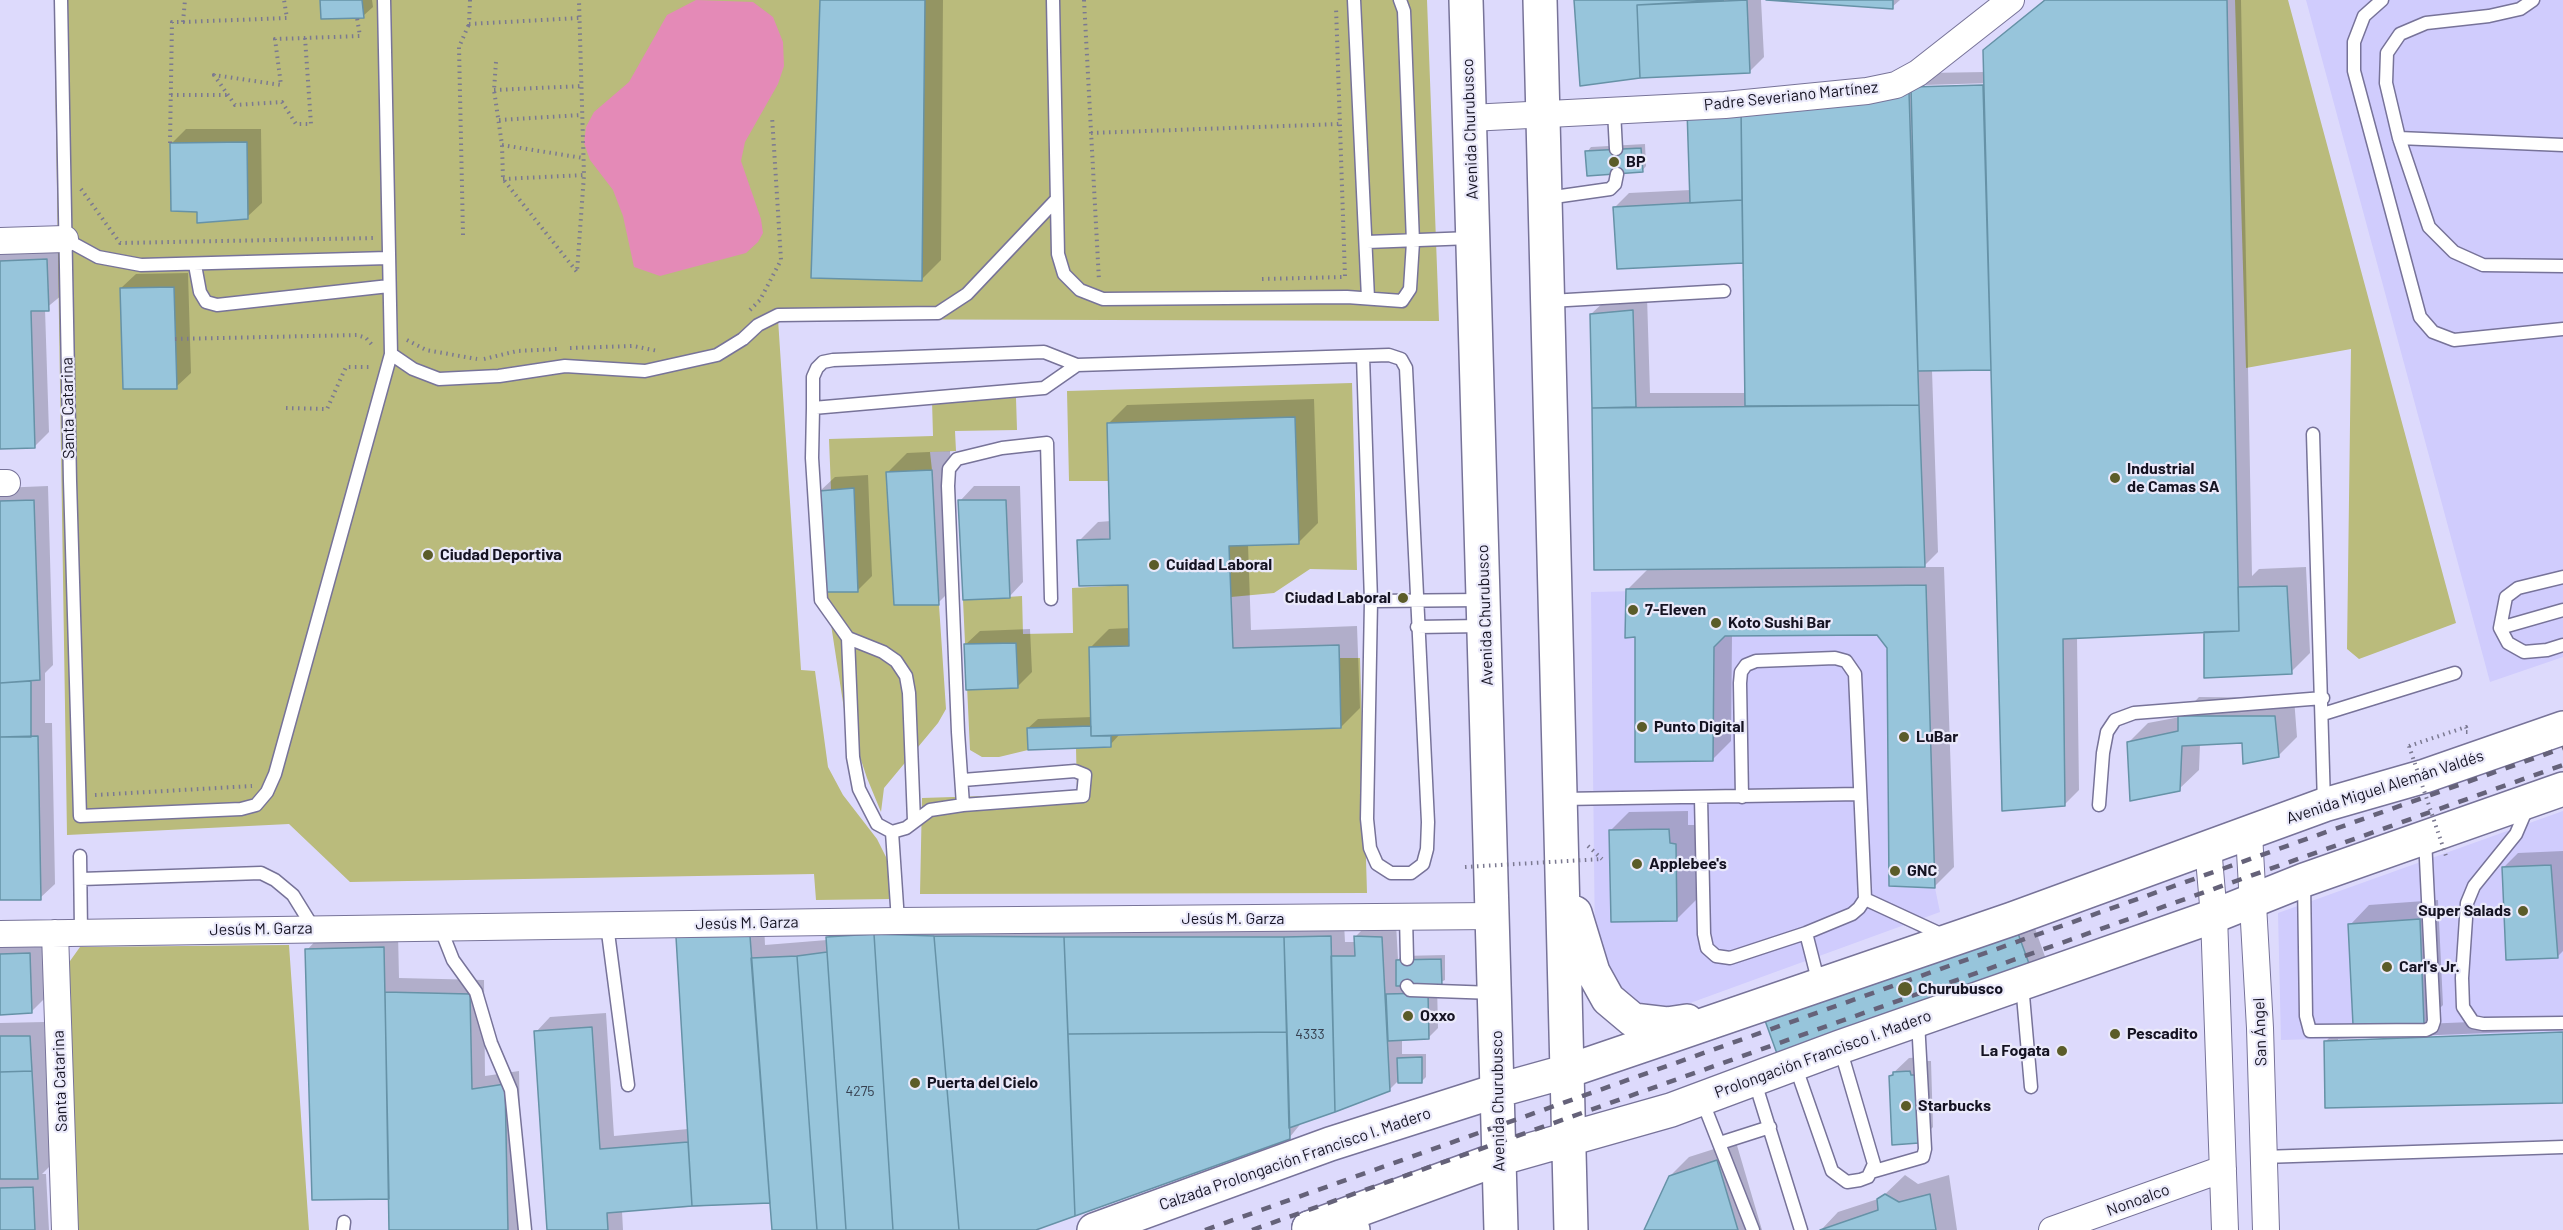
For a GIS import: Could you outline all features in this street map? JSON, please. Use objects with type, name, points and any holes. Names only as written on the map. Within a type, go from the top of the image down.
[{"type":"main road","name":"Avenida Churubusco","points":[[1467,0],[1501,1230]]},
{"type":"main road","points":[[1540,0],[1571,1230]]},
{"type":"main road","name":"Avenida Miguel Alemán Valdés","points":[[2208,848],[2324,805],[2424,776],[2563,728]]},
{"type":"main road","points":[[2214,916],[2304,880],[2436,847],[2531,799],[2563,789]]},
{"type":"main road","points":[[1496,1091],[1568,1071],[1748,1010],[2208,848]]},
{"type":"main road","points":[[1563,873],[1593,972],[1608,999],[1633,1020],[1667,1024],[1748,1010]]},
{"type":"main road","name":"Prolongación Francisco I. Madero","points":[[1498,1159],[1569,1140],[1701,1098],[2214,916]]},
{"type":"main road","name":"Calzada Prolongación Francisco I. Madero","points":[[1094,1230],[1330,1144],[1496,1091]]},
{"type":"main road","points":[[1307,1229],[1498,1159]]},
{"type":"main road","points":[[1307,1229],[1353,1230]]},
{"type":"street","name":"Padre Severiano Martínez","points":[[1470,118],[1725,105],[1867,91],[1896,85],[1918,73],[2011,0]]},
{"type":"street","points":[[0,241],[66,239]]},
{"type":"street","name":"San Ángel","points":[[2249,834],[2255,901],[2266,1230]]},
{"type":"street","points":[[2208,848],[2214,916],[2224,1230]]},
{"type":"street","name":"Jesús M. Garza","points":[[0,934],[314,928],[1494,916]]},
{"type":"street","name":"Santa Catarina","points":[[56,933],[65,1230]]},
{"type":"street","name":"Nonoalco","points":[[2052,1230],[2223,1169]]},
{"type":"lane","name":"Santa Catarina","points":[[61,0],[69,470],[80,816],[241,809],[256,805],[267,792],[275,774],[391,354]]},
{"type":"lane","points":[[384,0],[391,354],[414,369],[439,379],[500,375],[565,366],[645,371],[717,356],[743,339],[759,324],[778,315],[938,313],[967,294],[1055,201]]},
{"type":"lane","points":[[1053,0],[1055,201],[1058,254],[1064,274],[1080,290],[1103,299],[1368,298],[1402,301],[1408,296],[1413,242],[1404,11],[1400,0]]},
{"type":"lane","points":[[1354,0],[1368,298]]},
{"type":"lane","points":[[2382,0],[2364,16],[2354,42],[2354,71],[2420,317],[2433,332],[2454,339],[2563,329]]},
{"type":"lane","points":[[2532,0],[2520,9],[2489,16],[2426,23],[2400,34],[2387,53],[2386,83],[2399,138],[2429,227],[2454,252],[2483,265],[2563,266]]},
{"type":"lane","points":[[1614,111],[1616,149]]},
{"type":"lane","points":[[2399,138],[2563,145]]},
{"type":"lane","points":[[1546,198],[1610,189],[1615,184],[1617,174]]},
{"type":"lane","points":[[1367,242],[1473,238]]},
{"type":"lane","points":[[66,239],[98,257],[118,262],[195,265],[388,258]]},
{"type":"lane","points":[[195,265],[200,292],[206,302],[217,305],[389,286]]},
{"type":"lane","points":[[1549,301],[1724,291]]},
{"type":"lane","points":[[914,821],[909,693],[906,676],[890,656],[848,638],[821,600],[812,458],[813,377],[823,362],[1044,352],[1077,365],[1389,355],[1401,359],[1406,368],[1427,849],[1423,864],[1411,873],[1391,873],[1377,864],[1370,848],[1367,819],[1371,601],[1363,356]]},
{"type":"lane","points":[[813,408],[1044,388],[1077,365]]},
{"type":"lane","points":[[2313,434],[2323,698],[2324,805]]},
{"type":"lane","points":[[963,805],[948,486],[949,469],[957,459],[992,450],[1047,443],[1051,599]]},
{"type":"lane","points":[[2563,577],[2518,588],[2506,597],[2500,628],[2508,643],[2524,652],[2547,650],[2563,645]]},
{"type":"lane","points":[[1371,601],[1416,599],[1485,613]]},
{"type":"lane","points":[[2500,628],[2563,610]]},
{"type":"lane","points":[[1417,627],[1485,613]]},
{"type":"lane","points":[[848,638],[853,758],[859,789],[877,824],[892,832],[906,828],[930,810],[963,805],[1083,796],[1085,775],[1075,771],[963,780]]},
{"type":"lane","points":[[1701,798],[1704,934],[1707,948],[1716,956],[1730,958],[1806,933],[1852,914],[1865,899],[1855,674],[1846,661],[1835,658],[1756,661],[1746,664],[1741,672],[1742,797]]},
{"type":"lane","points":[[2323,714],[2455,673]]},
{"type":"lane","points":[[2099,805],[2103,753],[2107,732],[2115,720],[2134,713],[2323,698]]},
{"type":"lane","points":[[1561,799],[1860,794]]},
{"type":"lane","points":[[2531,799],[2516,834],[2474,886],[2467,903],[2462,978],[2463,1007],[2473,1022],[2501,1026],[2563,1023]]},
{"type":"lane","points":[[892,832],[898,921]]},
{"type":"lane","points":[[2304,880],[2306,1016],[2310,1031],[2426,1030],[2432,1027],[2434,1021],[2436,847]]},
{"type":"lane","points":[[80,856],[81,932]]},
{"type":"lane","points":[[81,879],[261,873],[275,880],[293,895],[314,928]]},
{"type":"lane","points":[[1865,899],[1952,939]]},
{"type":"lane","points":[[1406,917],[1407,959]]},
{"type":"lane","points":[[607,925],[628,1085]]},
{"type":"lane","points":[[440,927],[453,960],[476,992],[488,1036],[511,1090],[525,1230]]},
{"type":"lane","points":[[1806,933],[1819,985]]},
{"type":"lane","points":[[2022,983],[2031,1087]]},
{"type":"lane","points":[[1407,986],[1410,990],[1496,993]]},
{"type":"lane","points":[[1794,1064],[1833,1171],[1847,1182],[1860,1180],[1872,1172],[1923,1157],[1925,1149],[1918,1020]]},
{"type":"lane","points":[[1840,1047],[1874,1164],[1872,1172]]},
{"type":"lane","points":[[1754,1079],[1801,1230]]},
{"type":"lane","points":[[1701,1098],[1753,1230]]},
{"type":"lane","points":[[1720,1143],[1770,1127]]},
{"type":"lane","points":[[2263,1157],[2563,1147]]},
{"type":"path","points":[[183,22],[185,0]]},
{"type":"path","points":[[170,143],[172,22],[287,18],[284,0]]},
{"type":"path","points":[[464,235],[459,48],[469,24],[470,0]]},
{"type":"path","points":[[1084,0],[1099,285]]},
{"type":"path","points":[[1251,280],[1345,277],[1336,0]]},
{"type":"path","points":[[496,63],[494,90],[502,146],[503,179],[577,272],[584,175],[579,1]]},
{"type":"path","points":[[305,38],[311,124],[296,124],[282,102],[235,105],[214,75],[281,85],[275,39],[360,36],[357,18]]},
{"type":"path","points":[[469,24],[579,18]]},
{"type":"path","points":[[494,90],[582,86]]},
{"type":"path","points":[[171,95],[228,95]]},
{"type":"path","points":[[499,120],[582,115]]},
{"type":"path","points":[[745,314],[760,300],[781,260],[772,116]]},
{"type":"path","points":[[1091,133],[1340,124]]},
{"type":"path","points":[[502,146],[583,158]]},
{"type":"path","points":[[503,179],[584,175]]},
{"type":"path","points":[[79,186],[120,243],[378,238],[378,226]]},
{"type":"path","points":[[176,339],[357,335],[366,338],[378,352],[380,343]]},
{"type":"path","points":[[403,338],[426,350],[453,357],[482,359],[518,351],[610,346],[633,346],[666,352]]},
{"type":"path","points":[[370,378],[375,359]]},
{"type":"path","points":[[286,408],[327,409],[346,367],[373,367]]},
{"type":"path","points":[[2415,749],[2468,732],[2466,727],[2409,746],[2436,847]]},
{"type":"path","points":[[89,795],[257,786]]},
{"type":"path","points":[[1465,867],[1602,859]]},
{"type":"shaded area","points":[[696,0],[753,2],[773,17],[783,42],[784,66],[778,84],[745,142],[741,161],[761,219],[763,233],[758,242],[746,253],[660,276],[634,267],[623,216],[613,190],[590,160],[584,143],[586,127],[594,112],[629,82],[667,15]]},
{"type":"shaded area","points":[[2306,0],[2563,0],[2563,657],[2490,682]]},
{"type":"shaded area","points":[[1926,585],[1935,888],[1940,912],[1682,1006],[1647,1007],[1623,996],[1595,947],[1591,592]]},
{"type":"shaded area","points":[[2563,811],[2563,1032],[2281,1040],[2278,913]]},
{"type":"green space","name":"Ciudad Deportiva","points":[[54,0],[1427,0],[1439,321],[778,319],[801,670],[815,671],[828,767],[843,795],[877,839],[888,861],[891,899],[816,900],[814,874],[350,882],[289,824],[67,835]]},
{"type":"green space","points":[[2235,0],[2288,0],[2456,623],[2359,659],[2347,649],[2351,349],[2246,368]]},
{"type":"green space","points":[[1352,383],[1357,570],[1310,569],[1274,593],[1231,597],[1229,546],[1299,543],[1295,418],[1107,423],[1108,481],[1069,481],[1067,391]]},
{"type":"green space","points":[[1016,398],[1017,430],[955,431],[956,451],[930,452],[932,470],[886,472],[894,605],[939,605],[946,709],[938,723],[884,788],[881,812],[844,709],[826,592],[858,592],[854,489],[831,490],[829,439],[933,436],[932,400]]},
{"type":"green space","points":[[1128,585],[1129,646],[1089,648],[1091,726],[1027,728],[1028,750],[999,757],[982,757],[970,750],[963,600],[1022,596],[1023,634],[1073,633],[1072,588]]},
{"type":"green space","points":[[1339,658],[1360,658],[1367,893],[920,894],[922,798],[1077,793],[1076,748],[1110,747],[1111,736],[1341,728]]},
{"type":"green space","points":[[289,945],[309,1230],[75,1230],[65,968],[80,947]]},
{"type":"building","points":[[320,0],[362,0],[364,18],[321,19]]},
{"type":"building","points":[[820,0],[925,0],[922,281],[811,278]]},
{"type":"building","points":[[1574,0],[1723,0],[1637,5],[1640,78],[1580,86]]},
{"type":"building","points":[[1747,0],[1750,73],[1640,78],[1637,5]]},
{"type":"building","points":[[1766,0],[1893,0],[1893,9]]},
{"type":"building","name":"Industrial de Camas SA","points":[[2045,0],[2227,0],[2239,631],[2063,639],[2065,806],[2002,811],[1983,50]]},
{"type":"building","points":[[1983,85],[1991,370],[1918,371],[1911,87]]},
{"type":"building","points":[[1909,92],[1919,405],[1745,406],[1741,108]]},
{"type":"building","points":[[1741,108],[1742,200],[1690,203],[1687,110]]},
{"type":"building","points":[[247,142],[248,219],[197,223],[197,212],[171,211],[170,143]]},
{"type":"building","name":"BP","points":[[1641,148],[1643,172],[1587,176],[1585,151]]},
{"type":"building","points":[[1742,200],[1743,263],[1617,269],[1613,207]]},
{"type":"building","points":[[47,259],[49,311],[31,311],[35,448],[0,449],[0,261]]},
{"type":"building","points":[[174,287],[177,389],[123,389],[120,288]]},
{"type":"building","points":[[1633,310],[1636,407],[1592,408],[1590,314]]},
{"type":"building","points":[[1919,405],[1925,567],[1594,570],[1592,408]]},
{"type":"building","name":"Cuidad Laboral","points":[[1295,417],[1299,544],[1229,546],[1233,648],[1339,645],[1341,728],[1091,736],[1089,647],[1129,646],[1128,585],[1079,586],[1077,540],[1110,539],[1107,423]]},
{"type":"building","points":[[932,470],[939,605],[894,605],[886,472]]},
{"type":"building","points":[[854,488],[858,592],[826,592],[819,491]]},
{"type":"building","points":[[34,500],[40,680],[0,683],[0,501]]},
{"type":"building","points":[[958,500],[1006,500],[1010,598],[963,600]]},
{"type":"building","points":[[1926,585],[1935,888],[1889,886],[1887,648],[1877,635],[1725,636],[1714,647],[1713,761],[1635,762],[1635,637],[1625,638],[1626,589]]},
{"type":"building","points":[[2287,586],[2292,674],[2204,678],[2204,632],[2239,631],[2238,587]]},
{"type":"building","points":[[1016,643],[1018,688],[966,690],[964,644]]},
{"type":"building","points":[[31,681],[31,737],[0,737],[0,683]]},
{"type":"building","points":[[2178,716],[2275,716],[2279,757],[2243,764],[2242,743],[2182,746],[2180,791],[2130,801],[2127,742],[2178,731]]},
{"type":"building","points":[[1091,726],[1091,736],[1111,736],[1111,747],[1028,750],[1027,728]]},
{"type":"building","points":[[38,736],[41,900],[0,900],[0,737]]},
{"type":"building","points":[[1669,829],[1670,843],[1676,844],[1677,921],[1611,922],[1609,830]]},
{"type":"building","points":[[2551,865],[2558,958],[2506,960],[2502,867]]},
{"type":"building","points":[[2011,914],[2036,983],[1784,1073],[1759,1004]]},
{"type":"building","points":[[2420,919],[2424,1025],[2353,1025],[2348,924]]},
{"type":"building","name":"Puerta del Cielo","points":[[874,934],[934,936],[959,1230],[893,1230]]},
{"type":"building","points":[[874,934],[893,1230],[846,1230],[826,937]]},
{"type":"building","points":[[750,936],[770,1203],[692,1206],[676,937]]},
{"type":"building","points":[[934,936],[1064,937],[1075,1216],[1036,1230],[959,1230]]},
{"type":"building","points":[[1331,936],[1335,1112],[1289,1128],[1284,937]]},
{"type":"building","points":[[1354,936],[1382,937],[1390,1091],[1335,1112],[1331,956],[1355,956]]},
{"type":"building","points":[[1064,937],[1284,937],[1287,1032],[1068,1034]]},
{"type":"building","points":[[384,947],[389,1199],[312,1200],[305,949]]},
{"type":"building","points":[[827,952],[846,1230],[817,1230],[797,956]]},
{"type":"building","points":[[30,953],[32,1013],[0,1015],[0,954]]},
{"type":"building","points":[[797,956],[817,1230],[772,1230],[751,958]]},
{"type":"building","name":"Oxxo","points":[[1441,959],[1442,986],[1396,986],[1396,960]]},
{"type":"building","points":[[385,992],[470,994],[472,1089],[505,1084],[508,1230],[389,1230]]},
{"type":"building","name":"Oxxo","points":[[1428,993],[1429,1039],[1388,1041],[1386,994]]},
{"type":"building","points":[[592,1027],[600,1149],[688,1142],[692,1206],[607,1213],[608,1230],[547,1230],[534,1031]]},
{"type":"building","points":[[1287,1032],[1290,1139],[1075,1216],[1068,1034]]},
{"type":"building","points":[[2563,1032],[2563,1103],[2325,1108],[2324,1041]]},
{"type":"building","points":[[0,1036],[30,1036],[32,1071],[0,1072]]},
{"type":"building","name":"Oxxo","points":[[1422,1057],[1422,1083],[1398,1083],[1397,1058]]},
{"type":"building","points":[[32,1071],[38,1179],[0,1179],[0,1072]]},
{"type":"building","points":[[1910,1071],[1911,1075],[1917,1075],[1919,1143],[1892,1145],[1889,1076],[1893,1075],[1893,1072]]},
{"type":"building","points":[[1717,1160],[1738,1230],[1644,1230],[1669,1176]]},
{"type":"building","points":[[33,1187],[35,1230],[0,1230],[0,1188]]},
{"type":"building","points":[[1885,1194],[1899,1202],[1930,1194],[1936,1230],[1820,1230],[1878,1210],[1877,1199]]},
{"type":"railway","points":[[1205,1230],[2563,748]]},
{"type":"railway","points":[[1252,1230],[2563,765]]},
{"type":"place","name":"BP","points":[[1614,162]]},
{"type":"place","name":"Industrial de Camas SA","points":[[2115,478]]},
{"type":"place","name":"Ciudad Deportiva","points":[[428,555]]},
{"type":"place","name":"Cuidad Laboral","points":[[1154,565]]},
{"type":"place","name":"Ciudad Laboral","points":[[1403,598]]},
{"type":"place","name":"7-Eleven","points":[[1633,610]]},
{"type":"place","name":"Koto Sushi Bar","points":[[1716,623]]},
{"type":"place","name":"Punto Digital","points":[[1642,727]]},
{"type":"place","name":"LuBar","points":[[1904,737]]},
{"type":"place","name":"Applebee's","points":[[1637,864]]},
{"type":"place","name":"GNC","points":[[1895,871]]},
{"type":"place","name":"Super Salads","points":[[2523,911]]},
{"type":"place","name":"Carl's Jr.","points":[[2387,967]]},
{"type":"place","name":"Churubusco","points":[[1905,989]]},
{"type":"place","name":"Oxxo","points":[[1408,1016]]},
{"type":"place","name":"Pescadito","points":[[2115,1034]]},
{"type":"place","name":"La Fogata","points":[[2062,1051]]},
{"type":"place","name":"Puerta del Cielo","points":[[915,1083]]},
{"type":"place","name":"Starbucks","points":[[1906,1106]]}]
